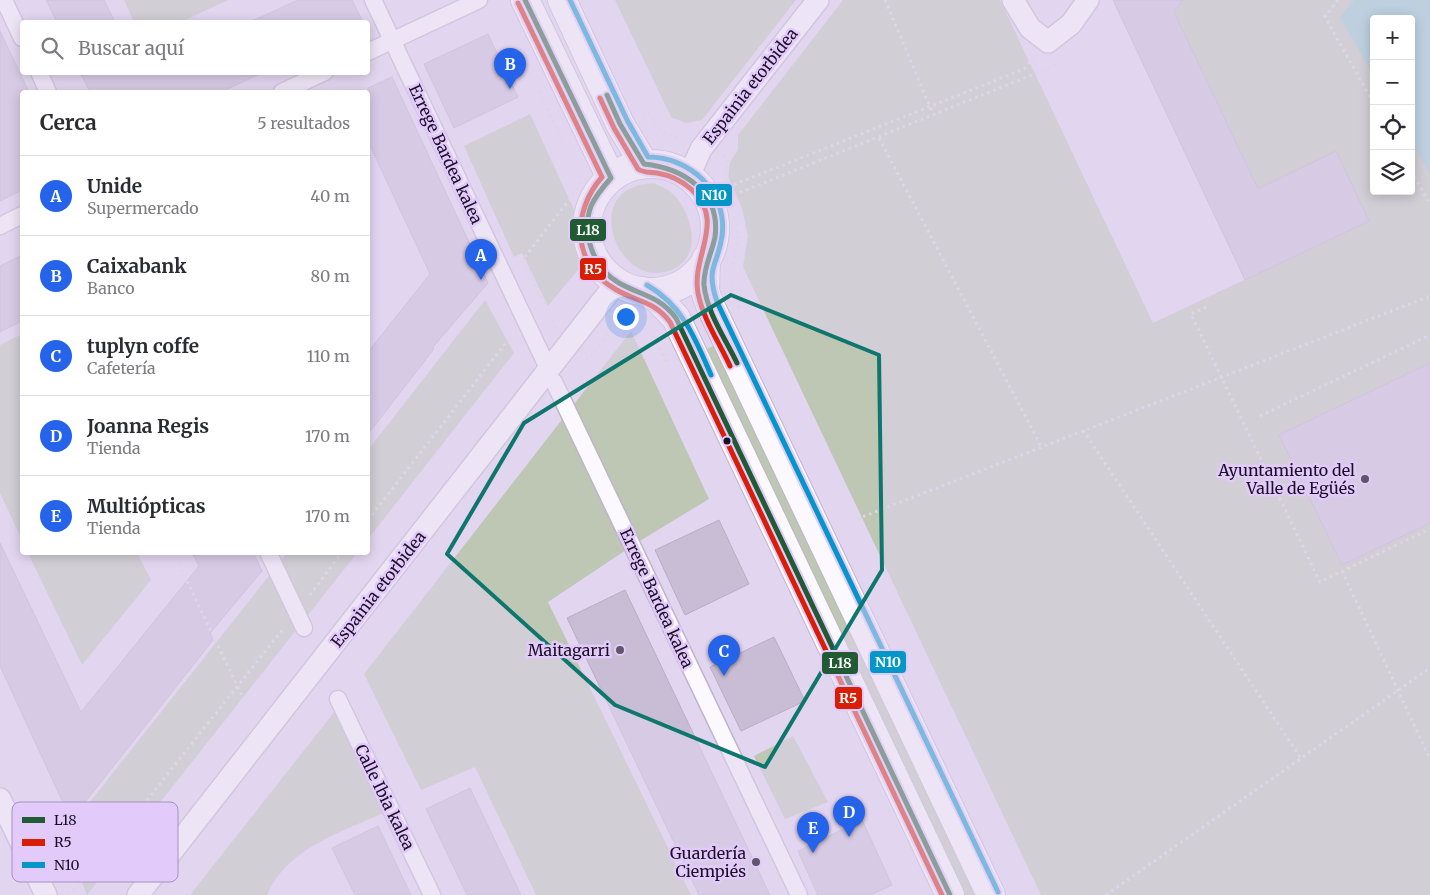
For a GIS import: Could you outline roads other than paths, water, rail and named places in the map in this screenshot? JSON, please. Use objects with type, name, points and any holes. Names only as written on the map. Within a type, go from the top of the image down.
[{"type":"street","points":[[4,0],[20,34]]},
{"type":"street","name":"Errege Bardea kalea","points":[[373,0],[545,362]]},
{"type":"street","points":[[370,51],[479,0]]},
{"type":"street","points":[[525,0],[611,178]]},
{"type":"street","points":[[562,0],[620,124],[644,164]]},
{"type":"street","name":"Espainia etorbidea","points":[[689,176],[701,148],[818,0]]},
{"type":"street","points":[[1013,0],[1030,28],[1048,42],[1071,24],[1088,0]]},
{"type":"street","points":[[40,75],[47,90]]},
{"type":"street","points":[[286,90],[318,75]]},
{"type":"street","points":[[639,303],[602,269],[592,251],[587,231],[589,212],[597,193],[611,178],[626,168],[644,164],[660,164],[675,168],[689,176],[704,192],[713,212],[715,234],[706,260],[704,283],[710,305],[991,895]]},
{"type":"street","points":[[0,226],[20,216]]},
{"type":"street","points":[[639,303],[659,291],[673,288],[697,273],[706,260]]},
{"type":"street","name":"Espainia etorbidea","points":[[178,844],[617,282]]},
{"type":"street","points":[[639,303],[658,299],[676,318],[950,895]]},
{"type":"street","name":"Errege Bardea kalea","points":[[554,382],[799,895]]},
{"type":"street","points":[[269,555],[304,628]]},
{"type":"street","name":"Calle Ibia kalea","points":[[338,699],[432,895]]},
{"type":"street","points":[[0,800],[12,825]]},
{"type":"street","points":[[40,882],[46,895]]},
{"type":"street","name":"Espainia etorbidea","points":[[138,895],[148,882]]},
{"type":"place","name":"Caixabank","points":[[510,89]]},
{"type":"place","name":"Unide","points":[[481,280]]},
{"type":"place","name":"Ayuntamiento del Valle de Egüés","points":[[1365,479]]},
{"type":"place","name":"Maitagarri","points":[[620,650]]},
{"type":"place","name":"tuplyn coffe","points":[[724,676]]},
{"type":"place","name":"Joanna Regis","points":[[849,837]]},
{"type":"place","name":"Multiópticas","points":[[813,853]]},
{"type":"place","name":"Guardería Ciempiés","points":[[756,862]]}]
